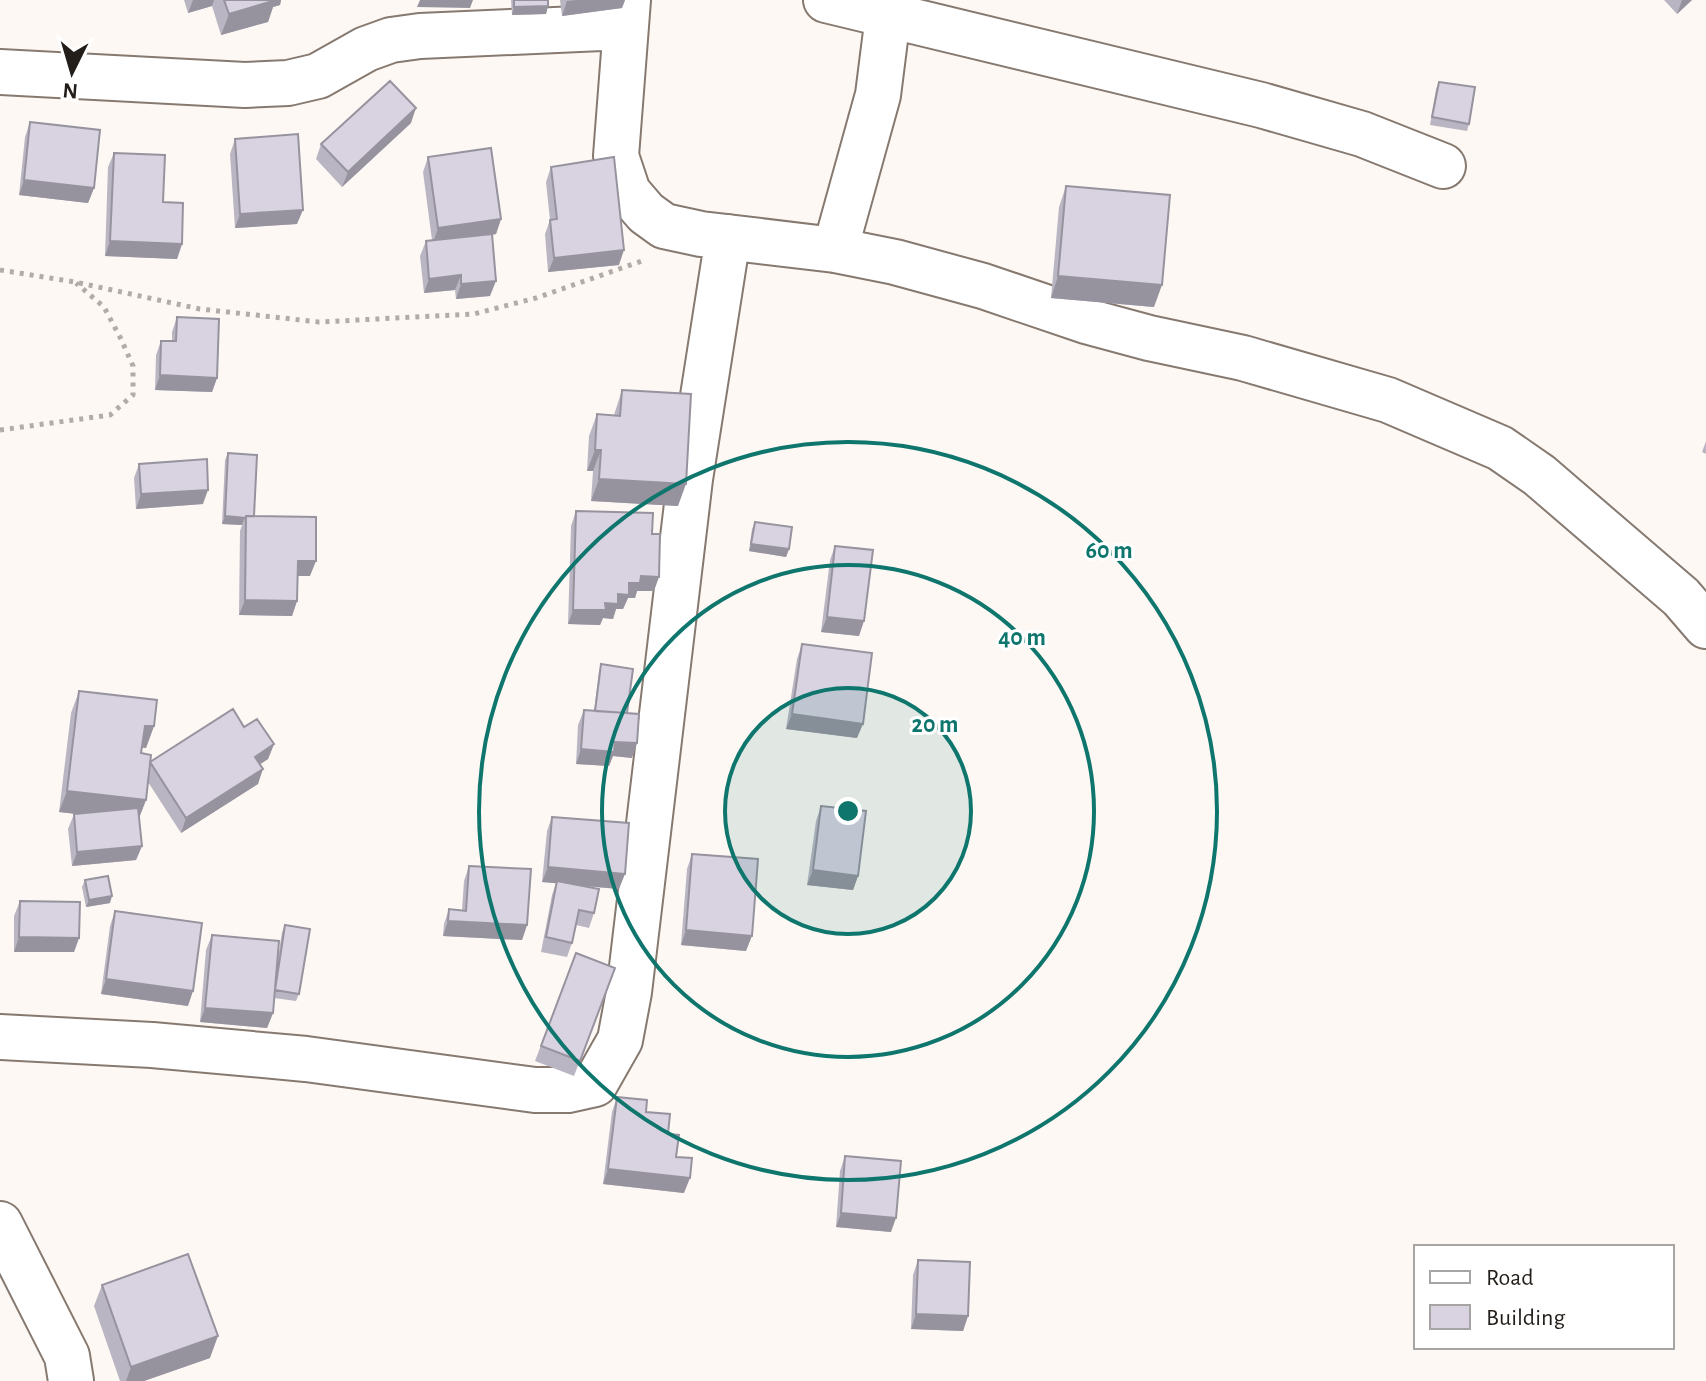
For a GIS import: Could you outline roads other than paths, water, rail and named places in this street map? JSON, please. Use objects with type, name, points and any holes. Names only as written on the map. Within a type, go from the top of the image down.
[{"type":"street","points":[[826,0],[890,7],[1261,105],[1362,134],[1443,166]]},
{"type":"street","points":[[835,250],[878,95],[890,7]]},
{"type":"street","points":[[0,72],[245,85],[288,83],[318,76],[366,49],[391,40],[626,14],[616,156],[628,192],[646,213],[664,226],[714,236],[835,250],[895,262],[983,286],[1086,321],[1243,358],[1388,400],[1500,448],[1539,475],[1681,597],[1706,626]]},
{"type":"street","points":[[0,1037],[152,1045],[306,1059],[535,1090],[568,1090],[595,1084],[620,1040],[629,992],[690,479],[714,236]]},
{"type":"street","points":[[0,1224],[67,1356],[71,1381]]}]
